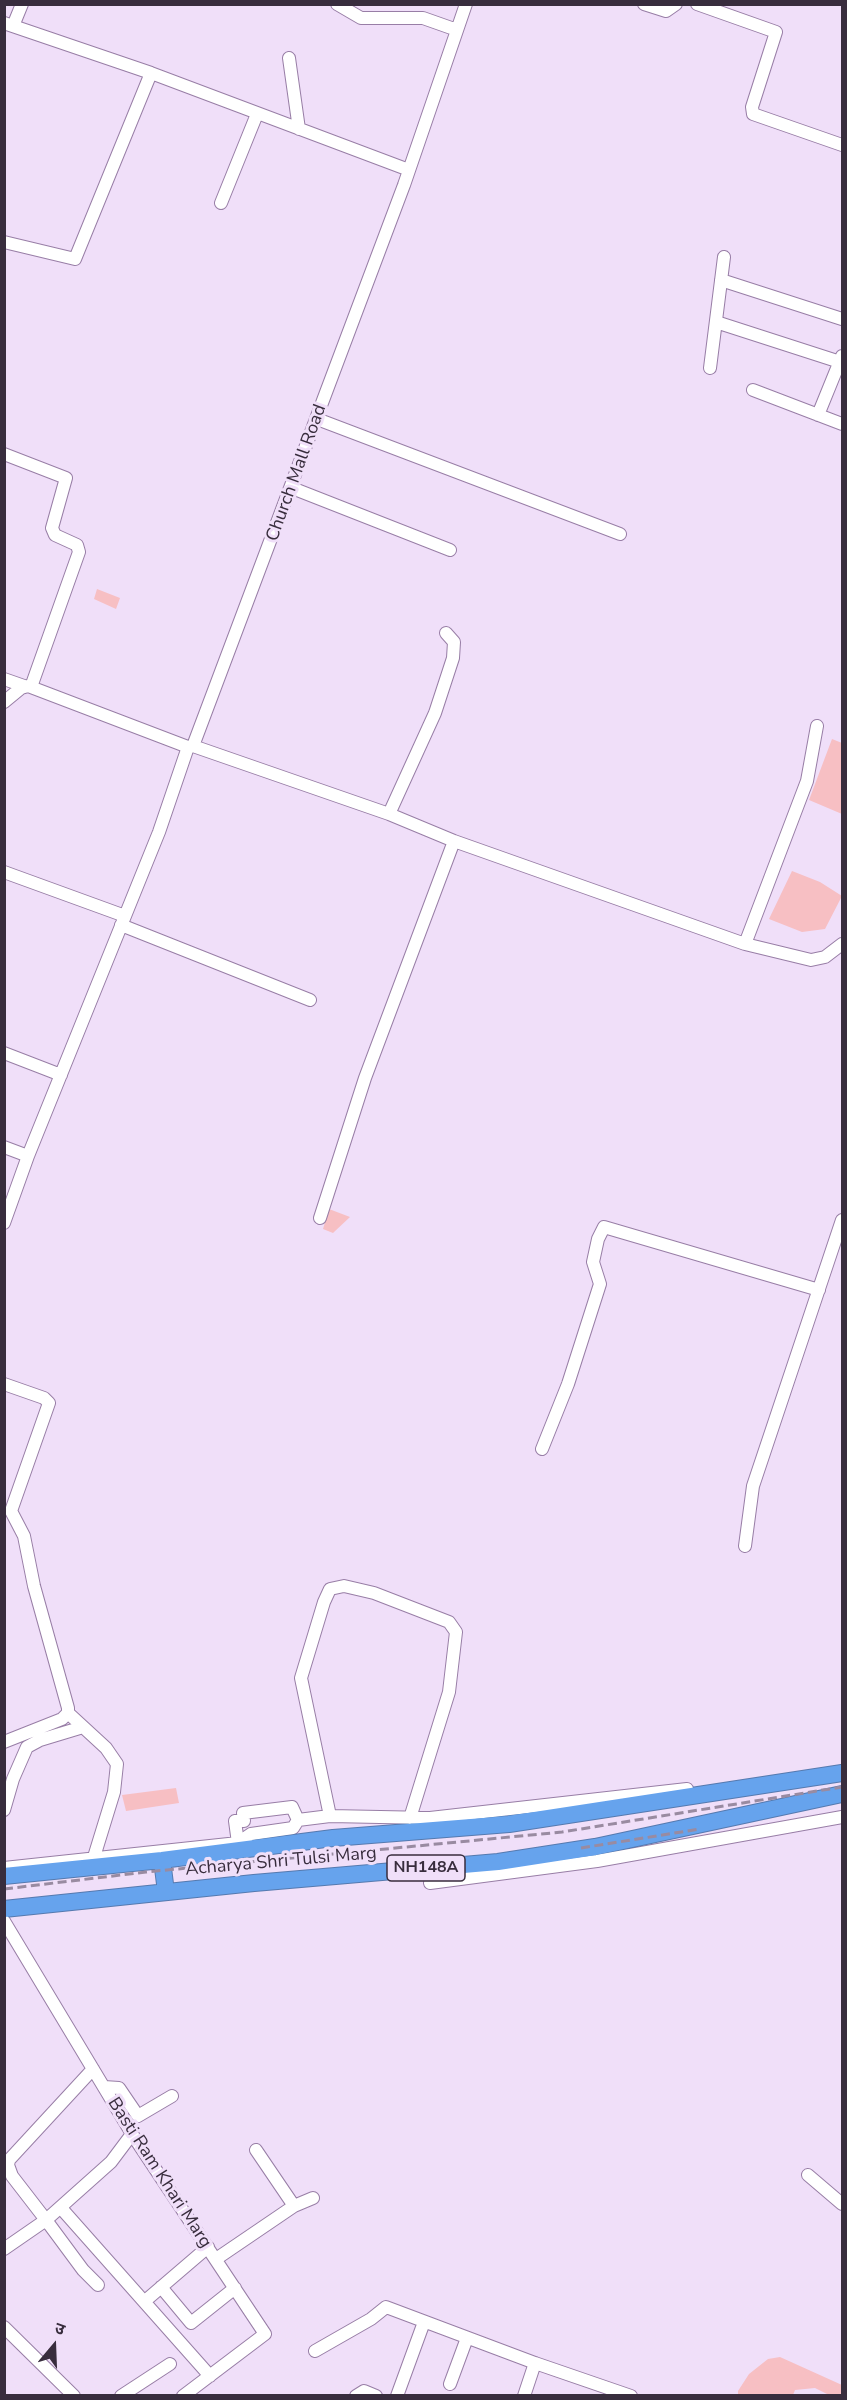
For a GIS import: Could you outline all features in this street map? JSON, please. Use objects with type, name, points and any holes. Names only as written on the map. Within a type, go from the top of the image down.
[{"type":"highway","name":"Acharya Shri Tulsi Marg","points":[[4,1876],[162,1860],[333,1838],[508,1824],[843,1773]]},
{"type":"highway","name":"Acharya Shri Tulsi Marg","points":[[4,1910],[166,1892],[505,1861],[595,1847],[843,1794]]},
{"type":"highway","points":[[162,1860],[166,1892]]},
{"type":"street","points":[[22,4],[9,24],[151,73],[409,170]]},
{"type":"street","points":[[338,4],[361,18],[423,18],[457,30]]},
{"type":"street","name":"Church Mall Road","points":[[4,1223],[28,1156],[159,832],[292,488],[409,170],[466,4]]},
{"type":"street","points":[[645,4],[666,11],[676,4]]},
{"type":"street","points":[[697,4],[771,28],[776,32],[752,107],[753,114],[843,145]]},
{"type":"street","points":[[289,58],[299,129]]},
{"type":"street","points":[[4,242],[75,259],[151,73]]},
{"type":"street","points":[[221,203],[257,114]]},
{"type":"street","points":[[710,368],[724,256]]},
{"type":"street","points":[[721,280],[843,320]]},
{"type":"street","points":[[716,322],[841,359],[818,415]]},
{"type":"street","points":[[753,390],[843,424]]},
{"type":"street","points":[[317,419],[620,534]]},
{"type":"street","points":[[4,454],[66,478],[52,528],[55,535],[77,545],[79,552],[28,687],[4,702]]},
{"type":"street","points":[[292,488],[450,550]]},
{"type":"street","points":[[389,814],[435,713],[453,658],[454,642],[446,633]]},
{"type":"street","points":[[4,679],[389,814],[454,841],[745,944],[811,960],[825,957],[843,944]]},
{"type":"street","points":[[745,944],[807,781],[817,726]]},
{"type":"street","points":[[320,1218],[365,1078],[454,841]]},
{"type":"street","points":[[4,872],[310,1000]]},
{"type":"street","points":[[4,1053],[61,1075]]},
{"type":"street","points":[[4,1147],[28,1156]]},
{"type":"street","points":[[745,1546],[753,1486],[843,1220]]},
{"type":"street","points":[[542,1449],[568,1384],[600,1284],[593,1262],[598,1239],[604,1227],[819,1290]]},
{"type":"street","points":[[4,1384],[44,1398],[49,1403],[11,1511],[24,1536],[34,1586],[68,1713],[112,1755],[117,1770],[114,1792],[94,1857]]},
{"type":"street","points":[[330,1816],[301,1678],[330,1589],[344,1586],[374,1593],[448,1622],[456,1632],[449,1692],[410,1818]]},
{"type":"street","points":[[4,1742],[62,1719],[68,1713]]},
{"type":"street","points":[[4,1810],[13,1779],[27,1747],[40,1740],[83,1727]]},
{"type":"street","points":[[298,1820],[330,1816],[410,1818],[513,1810],[790,1776],[843,1766]]},
{"type":"street","points":[[238,1843],[235,1821],[244,1821],[243,1812],[292,1807],[298,1820]]},
{"type":"street","points":[[430,1883],[597,1861],[843,1817]]},
{"type":"street","points":[[4,1868],[238,1843],[251,1834],[293,1828],[298,1820]]},
{"type":"street","name":"Basti Ram Khari Marg","points":[[4,1921],[132,2134],[266,2334],[183,2396]]},
{"type":"street","points":[[93,2069],[9,2151],[9,2171],[83,2270],[98,2285]]},
{"type":"street","points":[[104,2087],[119,2088],[138,2116],[172,2096]]},
{"type":"street","points":[[4,2249],[61,2208],[111,2162],[132,2134]]},
{"type":"street","points":[[256,2150],[294,2206]]},
{"type":"street","points":[[808,2175],[843,2204]]},
{"type":"street","points":[[216,2259],[294,2206],[313,2198]]},
{"type":"street","points":[[61,2208],[210,2376]]},
{"type":"street","points":[[145,2301],[208,2247]]},
{"type":"street","points":[[161,2287],[191,2323],[235,2288]]},
{"type":"street","points":[[315,2351],[371,2319],[386,2307],[631,2396]]},
{"type":"street","points":[[396,2396],[424,2322]]},
{"type":"street","points":[[4,2327],[68,2394]]},
{"type":"street","points":[[450,2384],[467,2338]]},
{"type":"street","points":[[524,2396],[535,2363]]},
{"type":"street","points":[[121,2396],[170,2364]]},
{"type":"street","points":[[356,2396],[364,2391],[376,2396]]},
{"type":"shaded area","points":[[97,589],[120,598],[116,609],[94,599]]},
{"type":"shaded area","points":[[832,739],[842,743],[842,814],[809,800]]},
{"type":"shaded area","points":[[792,871],[820,882],[842,896],[825,929],[802,932],[769,919]]},
{"type":"shaded area","points":[[329,1209],[350,1217],[333,1233],[323,1229]]},
{"type":"shaded area","points":[[176,1788],[179,1803],[126,1811],[122,1795]]},
{"type":"shaded area","points":[[780,2357],[842,2385],[842,2395],[829,2395],[815,2388],[795,2390],[793,2395],[738,2395],[738,2391],[749,2374],[768,2359]]},
{"type":"railway","points":[[4,1889],[146,1872],[562,1832],[842,1787]]},
{"type":"railway","points":[[581,1848],[700,1829]]}]
